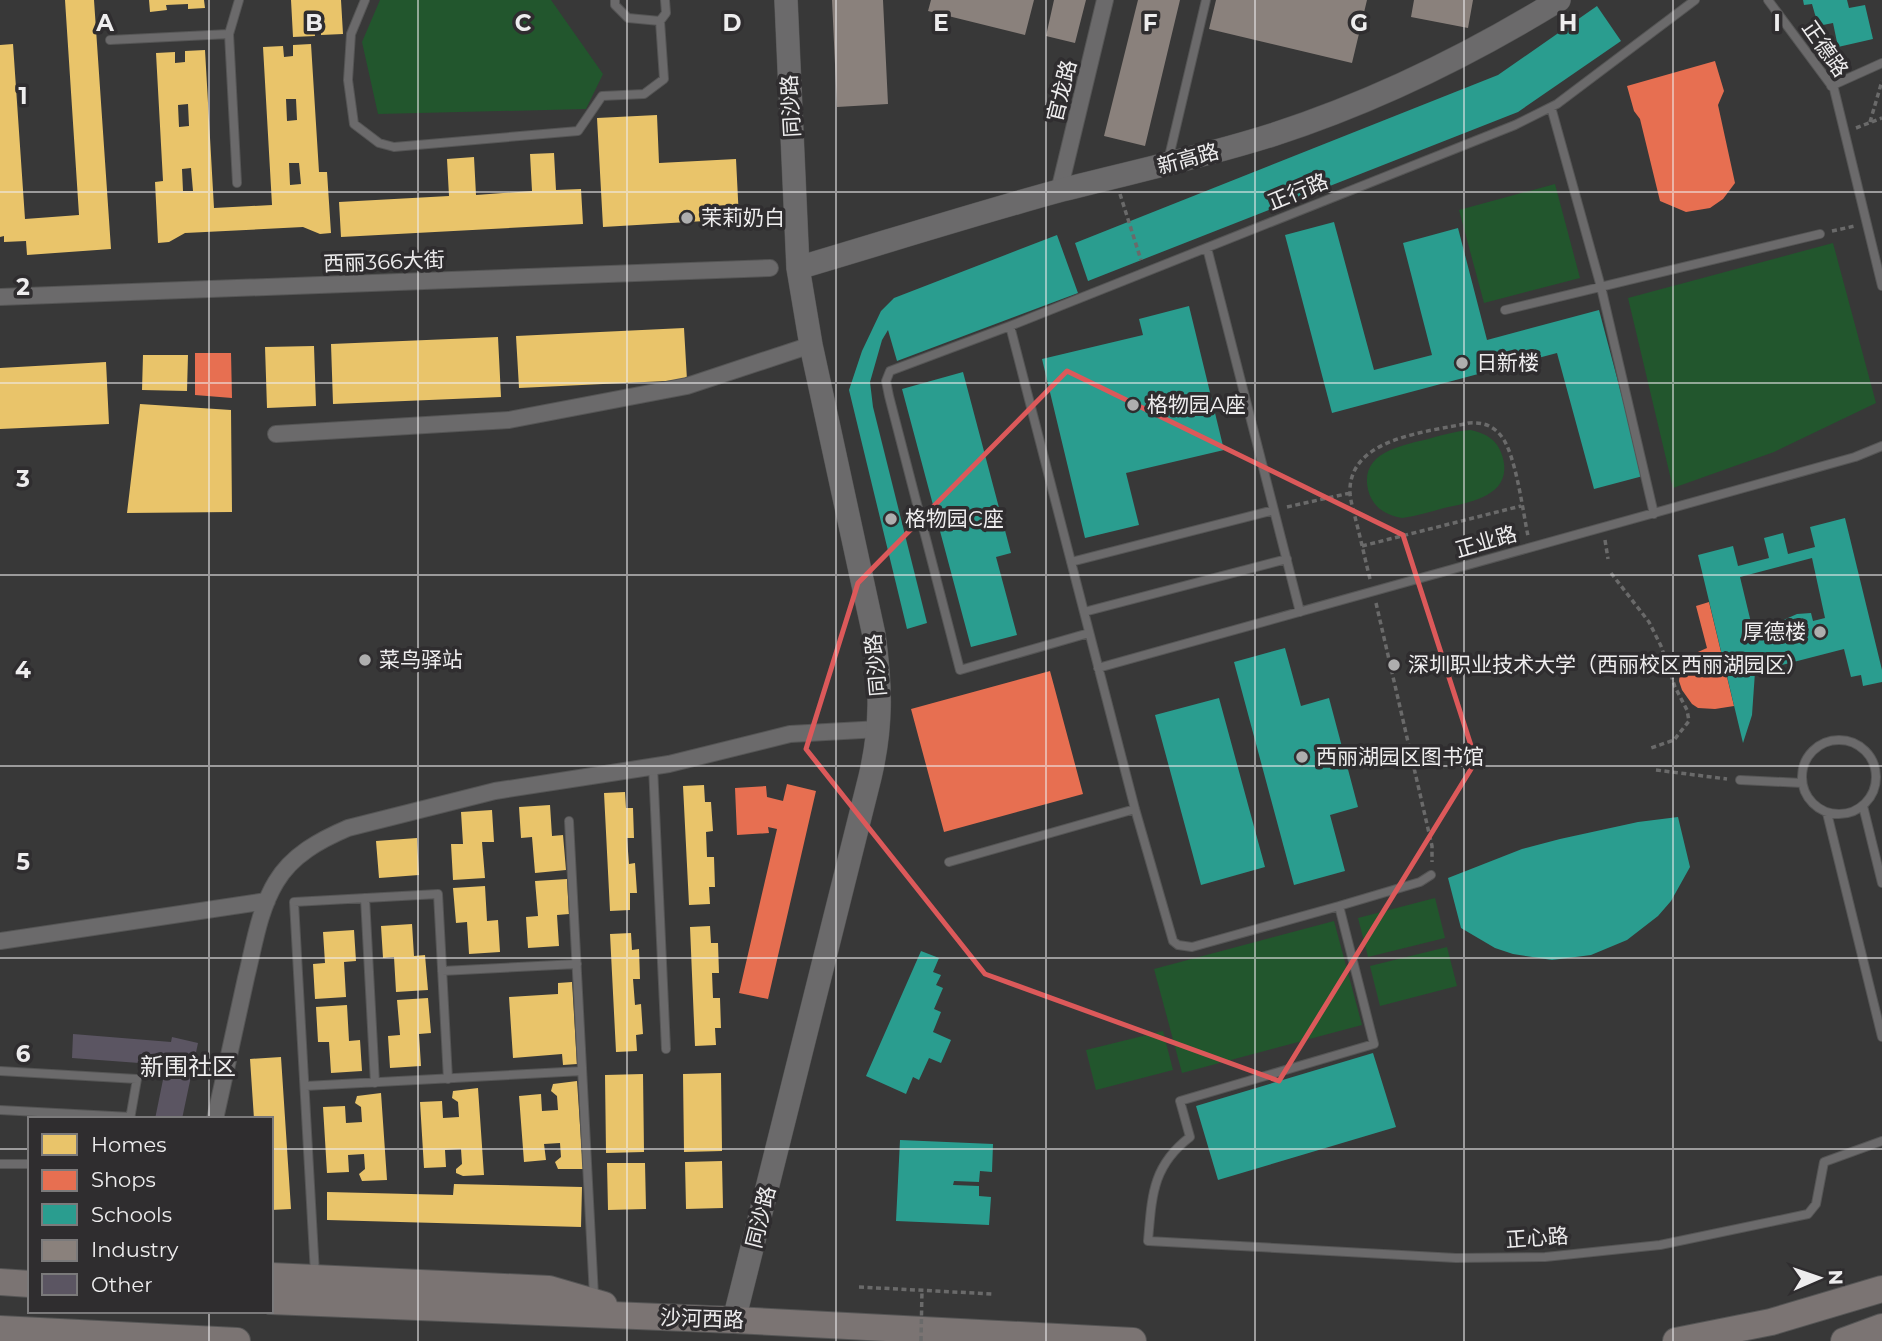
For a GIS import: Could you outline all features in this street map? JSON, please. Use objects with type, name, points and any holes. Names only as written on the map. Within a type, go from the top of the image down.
[{"type":"main road","points":[[273,1276],[549,1289],[642,1316]]},
{"type":"main road","points":[[0,1282],[28,1284]]},
{"type":"main road","points":[[1676,1341],[1771,1322],[1882,1289]]},
{"type":"main road","name":"沙河西路","points":[[273,1301],[734,1320],[1133,1341]]},
{"type":"main road","points":[[1844,1341],[1882,1327]]},
{"type":"main road","points":[[0,1329],[93,1337],[237,1341]]},
{"type":"street","name":"同沙路","points":[[734,1320],[880,729],[879,669],[874,635],[811,345],[798,268],[786,0]]},
{"type":"street","name":"官龙路","points":[[1059,191],[1105,0]]},
{"type":"street","name":"新高路","points":[[798,268],[1059,191],[1167,166],[1270,136],[1374,97],[1474,50],[1559,0]]},
{"type":"street","name":"西丽366大街","points":[[0,297],[770,268]]},
{"type":"street","points":[[276,434],[509,420],[547,414],[687,386],[811,345]]},
{"type":"street","points":[[215,1117],[254,943],[267,901],[276,881],[289,866],[325,838],[348,828],[495,791],[653,766],[790,734],[880,729]]},
{"type":"street","points":[[0,941],[267,901]]},
{"type":"lane","points":[[237,183],[229,34],[239,0]]},
{"type":"lane","points":[[365,0],[351,34],[348,80],[354,124],[379,143],[394,147],[579,131],[602,96],[644,94],[664,79],[660,21],[666,13],[666,0]]},
{"type":"lane","points":[[615,0],[615,5],[628,18],[660,21]]},
{"type":"lane","points":[[1167,166],[1206,0]]},
{"type":"lane","name":"正行路","points":[[1089,633],[960,670],[889,396],[886,381],[890,371],[1515,125],[1551,107],[1695,0]]},
{"type":"lane","name":"正德路","points":[[1768,0],[1832,86],[1882,286]]},
{"type":"lane","points":[[110,40],[229,34]]},
{"type":"lane","points":[[1832,86],[1882,64]]},
{"type":"lane","points":[[1551,107],[1601,287],[1654,513]]},
{"type":"lane","points":[[1505,310],[1820,234]]},
{"type":"lane","points":[[1207,248],[1300,612]]},
{"type":"lane","points":[[1010,326],[1135,809],[1170,932],[1178,945],[1192,947],[1420,882],[1431,875]]},
{"type":"lane","name":"正业路","points":[[1098,668],[1855,457],[1882,446]]},
{"type":"lane","points":[[1071,562],[1274,510]]},
{"type":"lane","points":[[1084,612],[1287,559]]},
{"type":"lane","points":[[1836,739],[1856,744],[1879,767],[1875,788],[1863,806],[1846,814],[1828,813],[1811,802],[1802,783],[1804,763],[1810,754],[1817,747],[1836,739]]},
{"type":"lane","points":[[653,766],[666,1049]]},
{"type":"lane","points":[[1740,780],[1802,783]]},
{"type":"lane","points":[[1863,806],[1882,883]]},
{"type":"lane","points":[[949,862],[1135,809]]},
{"type":"lane","points":[[1828,813],[1882,1037]]},
{"type":"lane","points":[[569,821],[595,1303]]},
{"type":"lane","points":[[315,1278],[294,902],[438,894],[448,1079]]},
{"type":"lane","points":[[365,898],[375,1083]]},
{"type":"lane","name":"正心路","points":[[1339,906],[1374,1044],[1180,1101],[1190,1136],[1174,1149],[1157,1178],[1152,1191],[1148,1241],[1455,1258],[1555,1256],[1660,1245],[1808,1214],[1816,1204],[1824,1162],[1882,1141]]},
{"type":"lane","points":[[442,971],[577,964]]},
{"type":"lane","points":[[0,1071],[138,1079],[131,1117]]},
{"type":"lane","points":[[305,1086],[582,1071]]},
{"type":"lane","points":[[0,1110],[115,1117]]},
{"type":"lane","points":[[0,1164],[28,1164]]},
{"type":"path","points":[[1870,122],[1882,81]]},
{"type":"path","points":[[1845,134],[1882,118]]},
{"type":"path","points":[[1114,177],[1145,272]]},
{"type":"path","points":[[1820,234],[1867,223]]},
{"type":"path","points":[[1431,875],[1432,846],[1350,493],[1353,477],[1370,451],[1385,442],[1469,422],[1481,422],[1493,427],[1502,437],[1509,452],[1531,548]]},
{"type":"path","points":[[1274,510],[1350,493]]},
{"type":"path","points":[[1362,547],[1521,506]]},
{"type":"path","points":[[1603,528],[1608,559]]},
{"type":"path","points":[[1611,573],[1649,622],[1687,710],[1689,722],[1674,740],[1651,748]]},
{"type":"path","points":[[1656,770],[1740,780]]},
{"type":"path","points":[[859,1286],[993,1294]]},
{"type":"path","points":[[921,1341],[922,1290]]},
{"type":"highlighted area","points":[[1067,371],[1403,535],[1476,761],[1279,1081],[985,974],[806,749],[858,583]]},
{"type":"green space","points":[[380,0],[551,0],[603,74],[586,109],[378,114],[362,42]]},
{"type":"green space","points":[[1555,184],[1580,278],[1484,303],[1459,210]]},
{"type":"green space","points":[[1833,243],[1876,403],[1774,452],[1673,488],[1628,298]]},
{"type":"green space","points":[[1470,430],[1490,438],[1502,455],[1504,469],[1496,488],[1466,503],[1402,518],[1377,507],[1369,493],[1367,479],[1375,460],[1405,445]]},
{"type":"green space","points":[[1435,898],[1445,938],[1368,957],[1358,918]]},
{"type":"green space","points":[[1334,921],[1362,1025],[1182,1073],[1154,969]]},
{"type":"green space","points":[[1447,947],[1457,986],[1380,1006],[1370,966]]},
{"type":"green space","points":[[1163,1031],[1173,1070],[1096,1090],[1086,1050]]},
{"type":"building: Homes","points":[[65,0],[94,0],[111,249],[27,255],[26,241],[4,242],[4,236],[0,237],[0,45],[13,44],[25,219],[79,215]]},
{"type":"building: Homes","points":[[149,0],[204,0],[205,8],[188,9],[188,4],[166,5],[167,10],[150,12]]},
{"type":"building: Homes","points":[[291,0],[341,0],[343,34],[321,35],[321,19],[314,19],[315,36],[293,37]]},
{"type":"building: Homes","points":[[311,44],[319,172],[327,172],[331,233],[320,234],[303,227],[185,233],[169,242],[158,243],[155,182],[163,181],[156,53],[175,52],[175,63],[185,62],[185,51],[205,50],[214,208],[272,205],[263,47],[283,46],[284,57],[293,56],[293,45]],"holes":[[[286,99],[296,99],[297,120],[287,121]],[[188,104],[189,126],[179,127],[178,105]],[[289,163],[299,163],[301,184],[290,185]],[[191,168],[193,191],[183,191],[182,169]]]},
{"type":"building: Homes","points":[[657,115],[659,163],[736,159],[739,219],[603,227],[597,118]]},
{"type":"building: Homes","points":[[554,153],[556,190],[581,189],[583,224],[341,237],[339,202],[449,196],[447,159],[474,157],[476,195],[532,191],[530,154]]},
{"type":"building: Homes","points":[[684,328],[687,380],[519,388],[516,336]]},
{"type":"building: Homes","points":[[498,337],[501,397],[333,404],[331,344]]},
{"type":"building: Homes","points":[[314,346],[316,406],[267,408],[265,347]]},
{"type":"building: Homes","points":[[143,355],[188,355],[187,391],[142,390]]},
{"type":"building: Homes","points":[[106,362],[109,424],[0,429],[0,368]]},
{"type":"building: Homes","points":[[140,404],[231,410],[232,512],[127,513]]},
{"type":"building: Homes","points":[[704,785],[705,802],[711,802],[713,831],[706,832],[707,857],[714,857],[715,887],[709,887],[710,904],[689,905],[683,786]]},
{"type":"building: Homes","points":[[625,792],[626,808],[633,808],[634,838],[627,838],[629,864],[635,863],[637,893],[630,893],[630,910],[610,911],[604,793]]},
{"type":"building: Homes","points":[[550,805],[552,836],[563,835],[566,870],[535,873],[532,837],[521,838],[519,807]]},
{"type":"building: Homes","points":[[492,810],[494,842],[482,842],[485,878],[453,880],[451,844],[463,844],[461,812]]},
{"type":"building: Homes","points":[[417,838],[419,875],[379,878],[376,841]]},
{"type":"building: Homes","points":[[567,879],[569,914],[557,915],[559,946],[528,948],[526,917],[538,916],[535,881]]},
{"type":"building: Homes","points":[[485,886],[487,921],[498,920],[500,952],[469,954],[467,922],[456,923],[453,888]]},
{"type":"building: Homes","points":[[412,924],[414,956],[425,955],[428,990],[396,992],[394,957],[383,958],[381,926]]},
{"type":"building: Homes","points":[[710,926],[711,943],[718,943],[719,973],[712,973],[713,998],[720,998],[721,1028],[715,1028],[716,1045],[695,1046],[690,927]]},
{"type":"building: Homes","points":[[354,930],[356,961],[344,962],[346,997],[315,999],[313,964],[325,963],[323,932]]},
{"type":"building: Homes","points":[[631,933],[632,950],[639,949],[640,979],[633,979],[635,1005],[641,1004],[643,1034],[636,1035],[637,1051],[616,1052],[610,934]]},
{"type":"building: Homes","points":[[572,982],[577,1064],[563,1065],[562,1054],[513,1058],[509,997],[558,994],[558,983]]},
{"type":"building: Homes","points":[[428,998],[431,1033],[419,1034],[421,1066],[390,1068],[388,1036],[400,1035],[397,1000]]},
{"type":"building: Homes","points":[[347,1005],[349,1041],[360,1040],[362,1071],[331,1073],[329,1042],[318,1042],[316,1007]]},
{"type":"building: Homes","points":[[281,1057],[291,1209],[273,1210],[273,1117],[254,1117],[250,1059]]},
{"type":"building: Homes","points":[[721,1073],[722,1151],[684,1152],[683,1074]]},
{"type":"building: Homes","points":[[643,1074],[644,1152],[606,1153],[605,1075]]},
{"type":"building: Homes","points":[[577,1081],[583,1169],[558,1169],[555,1162],[561,1157],[560,1143],[544,1144],[546,1160],[524,1162],[519,1096],[541,1094],[542,1111],[558,1110],[557,1096],[551,1091],[553,1084]]},
{"type":"building: Homes","points":[[478,1088],[484,1175],[463,1176],[456,1173],[456,1169],[462,1164],[461,1149],[445,1150],[446,1167],[424,1168],[420,1102],[442,1101],[443,1118],[459,1117],[458,1102],[452,1098],[453,1091]]},
{"type":"building: Homes","points":[[381,1093],[387,1180],[362,1181],[359,1174],[365,1169],[364,1154],[348,1155],[349,1172],[327,1173],[323,1107],[345,1106],[346,1123],[362,1122],[361,1107],[355,1103],[357,1096]]},
{"type":"building: Homes","points":[[722,1161],[723,1208],[686,1209],[685,1162]]},
{"type":"building: Homes","points":[[607,1163],[645,1163],[646,1209],[608,1210]]},
{"type":"building: Homes","points":[[454,1184],[582,1187],[581,1227],[327,1220],[327,1192],[453,1195]]},
{"type":"building: Shops","points":[[1715,61],[1724,91],[1718,105],[1735,183],[1723,199],[1710,208],[1686,212],[1660,201],[1640,119],[1634,111],[1627,86]]},
{"type":"building: Shops","points":[[195,353],[231,353],[232,398],[195,395]]},
{"type":"building: Shops","points":[[1709,602],[1734,706],[1715,709],[1698,708],[1692,704],[1679,681],[1685,662],[1691,655],[1707,648],[1696,606]]},
{"type":"building: Shops","points":[[1050,671],[1083,794],[944,832],[911,709]]},
{"type":"building: Shops","points":[[787,784],[816,791],[768,999],[739,993],[777,829],[768,827],[769,833],[737,835],[735,788],[766,786],[767,797],[783,801]]},
{"type":"building: Schools","points":[[1803,0],[1847,0],[1849,8],[1865,5],[1873,39],[1838,47],[1833,23],[1823,25],[1816,18],[1812,4],[1804,5]]},
{"type":"building: Schools","points":[[1597,6],[1621,41],[1518,112],[1088,281],[1075,243],[1498,75]]},
{"type":"building: Schools","name":"日新楼","points":[[1334,222],[1374,370],[1432,355],[1403,243],[1458,228],[1487,340],[1599,310],[1643,476],[1594,489],[1557,353],[1332,413],[1285,235]]},
{"type":"building: Schools","name":"格物园C座","points":[[1057,235],[1078,293],[897,361],[888,330],[882,340],[870,382],[873,407],[927,623],[907,629],[849,390],[862,351],[881,311],[894,298]]},
{"type":"building: Schools","name":"格物园A座","points":[[1189,306],[1224,450],[1126,473],[1139,525],[1085,538],[1042,359],[1143,335],[1139,319]]},
{"type":"building: Schools","points":[[963,372],[1011,553],[996,557],[1017,635],[971,647],[902,389]]},
{"type":"building: Schools","name":"厚德楼","points":[[1845,518],[1882,670],[1882,682],[1863,686],[1861,675],[1851,677],[1844,649],[1755,672],[1752,715],[1743,743],[1698,555],[1733,546],[1738,566],[1769,558],[1764,538],[1783,533],[1788,554],[1815,547],[1810,527]],"holes":[[[1812,558],[1825,618],[1813,621],[1811,613],[1797,614],[1779,622],[1781,628],[1754,635],[1740,577]]]},
{"type":"building: Schools","name":"西丽湖园区图书馆","points":[[1285,648],[1301,706],[1329,698],[1358,807],[1330,815],[1345,871],[1294,885],[1234,662]]},
{"type":"building: Schools","points":[[1219,698],[1265,867],[1201,885],[1155,715]]},
{"type":"building: Schools","points":[[1678,817],[1690,867],[1671,901],[1658,916],[1627,940],[1591,955],[1552,960],[1513,954],[1495,948],[1461,928],[1448,878],[1522,849],[1638,822]]},
{"type":"building: Schools","points":[[921,951],[939,958],[933,972],[941,975],[936,985],[943,988],[934,1009],[941,1012],[933,1032],[951,1040],[941,1063],[929,1058],[919,1080],[913,1077],[906,1094],[866,1076]]},
{"type":"building: Schools","points":[[1373,1053],[1396,1127],[1218,1180],[1196,1106]]},
{"type":"building: Schools","points":[[900,1140],[993,1144],[992,1172],[980,1171],[979,1182],[954,1181],[953,1185],[979,1186],[979,1196],[991,1197],[989,1225],[896,1221]]},
{"type":"building: Industry","points":[[832,0],[883,0],[888,104],[837,107]]},
{"type":"building: Industry","points":[[931,0],[1034,0],[1025,35],[928,11]]},
{"type":"building: Industry","points":[[1054,0],[1086,0],[1075,43],[1046,36]]},
{"type":"building: Industry","points":[[1138,0],[1180,0],[1145,146],[1104,136]]},
{"type":"building: Industry","points":[[1216,0],[1367,0],[1352,63],[1209,29]]},
{"type":"building: Industry","points":[[1414,0],[1473,0],[1468,28],[1411,17]]},
{"type":"building: Other","points":[[73,1034],[171,1042],[172,1037],[198,1043],[182,1117],[155,1117],[166,1065],[72,1058]]},
{"type":"place","name":"茉莉奶白","points":[[687,218]]},
{"type":"place","name":"日新楼","points":[[1462,363]]},
{"type":"place","name":"格物园A座","points":[[1133,405]]},
{"type":"place","name":"格物园C座","points":[[891,519]]},
{"type":"place","name":"厚德楼","points":[[1820,632]]},
{"type":"place","name":"菜鸟驿站","points":[[365,660]]},
{"type":"place","name":"深圳职业技术大学（西丽校区西丽湖园区）","points":[[1394,665]]},
{"type":"place","name":"西丽湖园区图书馆","points":[[1302,757]]},
{"type":"district","name":"新围社区","points":[[188,1067]]}]
